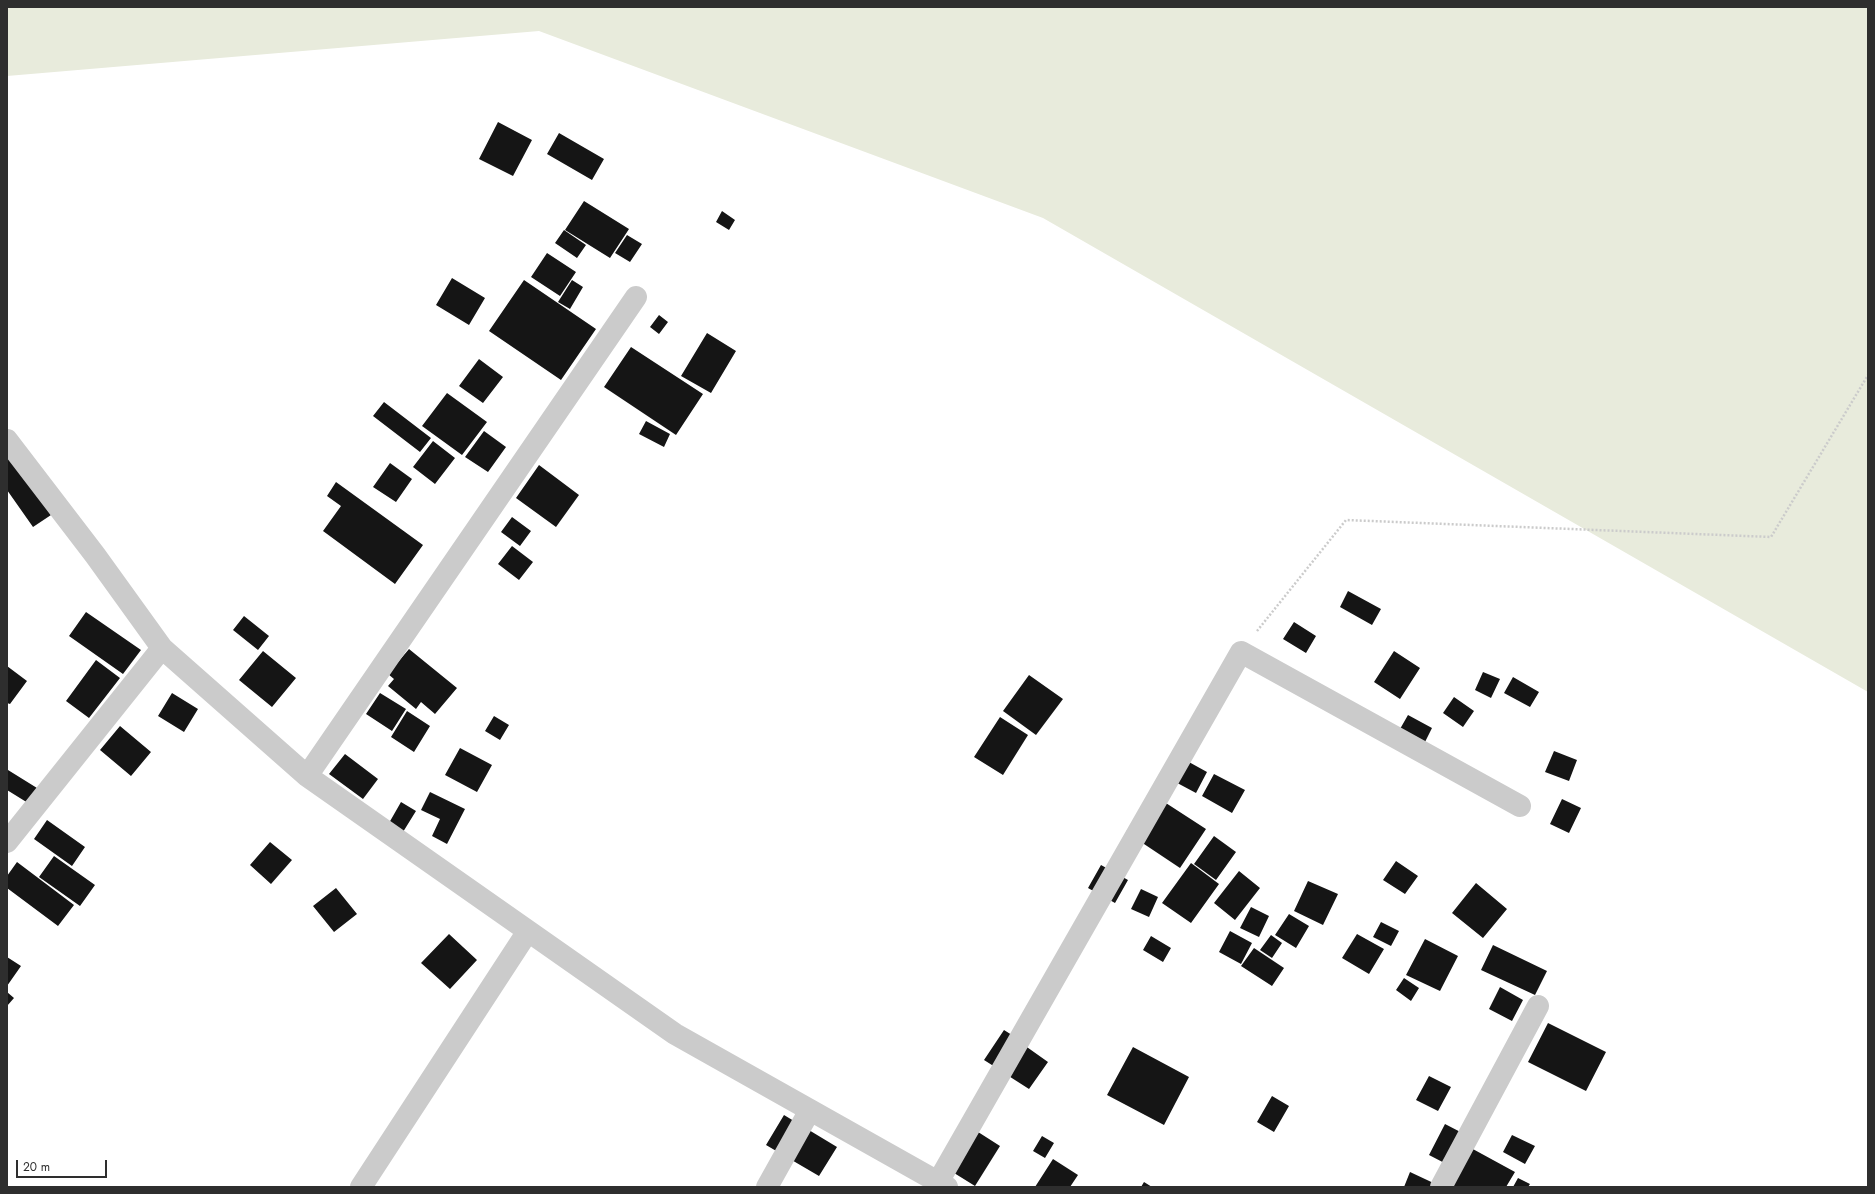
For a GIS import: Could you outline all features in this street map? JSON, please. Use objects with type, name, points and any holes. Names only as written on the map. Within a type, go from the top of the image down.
[{"type":"street","points":[[307,776],[636,297]]},
{"type":"street","points":[[7,440],[95,555],[162,648],[307,776],[675,1034],[943,1185],[1241,652],[1520,806]]},
{"type":"street","points":[[7,842],[162,648]]},
{"type":"street","points":[[361,1187],[528,931]]},
{"type":"street","points":[[1441,1187],[1538,1006]]},
{"type":"street","points":[[766,1187],[810,1110]]},
{"type":"path","points":[[1241,652],[1346,520],[1772,537],[1868,375]]},
{"type":"shaded area","points":[[7,7],[1868,7],[1868,692],[1043,218],[539,31],[7,76]]},
{"type":"building","points":[[498,122],[532,140],[513,176],[479,159]]},
{"type":"building","points":[[559,133],[604,159],[592,180],[547,154]]},
{"type":"building","points":[[584,201],[629,229],[610,258],[565,230]]},
{"type":"building","points":[[722,211],[735,220],[729,230],[716,222]]},
{"type":"building","points":[[564,230],[586,245],[577,258],[555,243]]},
{"type":"building","points":[[627,235],[642,244],[630,262],[615,253]]},
{"type":"building","points":[[547,253],[576,272],[560,296],[531,277]]},
{"type":"building","points":[[452,278],[485,298],[469,325],[436,305]]},
{"type":"building","points":[[524,280],[596,329],[561,380],[489,331]]},
{"type":"building","points":[[572,280],[583,287],[570,309],[558,302]]},
{"type":"building","points":[[659,315],[668,322],[659,334],[650,327]]},
{"type":"building","points":[[707,333],[736,351],[711,393],[681,376]]},
{"type":"building","points":[[631,347],[703,394],[676,435],[604,387]]},
{"type":"building","points":[[479,359],[503,377],[483,403],[459,386]]},
{"type":"building","points":[[447,393],[487,422],[462,455],[422,426]]},
{"type":"building","points":[[384,402],[431,438],[420,452],[373,416]]},
{"type":"building","points":[[646,421],[670,434],[664,447],[639,434]]},
{"type":"building","points":[[484,431],[506,447],[488,472],[465,457]]},
{"type":"building","points":[[433,441],[455,458],[435,484],[413,467]]},
{"type":"building","points":[[11,456],[51,515],[33,527],[7,490],[7,459]]},
{"type":"building","points":[[390,463],[412,479],[396,502],[373,487]]},
{"type":"building","points":[[539,465],[579,495],[556,527],[516,498]]},
{"type":"building","points":[[336,482],[423,545],[395,584],[323,531],[341,506],[327,496]]},
{"type":"building","points":[[512,517],[531,531],[520,546],[501,532]]},
{"type":"building","points":[[512,546],[533,562],[519,580],[498,564]]},
{"type":"building","points":[[1348,591],[1381,609],[1372,625],[1340,607]]},
{"type":"building","points":[[86,612],[141,650],[123,674],[69,636]]},
{"type":"building","points":[[244,616],[269,636],[258,650],[233,630]]},
{"type":"building","points":[[1294,622],[1316,636],[1306,653],[1283,639]]},
{"type":"building","points":[[409,649],[457,688],[435,714],[421,702],[416,709],[388,686],[394,679],[388,674]]},
{"type":"building","points":[[263,651],[296,678],[272,707],[239,680]]},
{"type":"building","points":[[1394,651],[1420,668],[1400,699],[1374,682]]},
{"type":"building","points":[[96,660],[120,678],[89,718],[66,701]]},
{"type":"building","points":[[7,666],[27,681],[10,704],[7,703]]},
{"type":"building","points":[[1483,672],[1500,679],[1491,698],[1475,690]]},
{"type":"building","points":[[1029,675],[1063,699],[1036,735],[1003,711]]},
{"type":"building","points":[[1513,677],[1539,692],[1530,707],[1504,693]]},
{"type":"building","points":[[172,693],[198,709],[184,732],[158,716]]},
{"type":"building","points":[[380,693],[406,709],[392,731],[366,714]]},
{"type":"building","points":[[1454,697],[1474,711],[1463,727],[1443,713]]},
{"type":"building","points":[[407,711],[430,726],[414,752],[391,737]]},
{"type":"building","points":[[1408,715],[1432,728],[1421,750],[1396,736]]},
{"type":"building","points":[[494,716],[509,725],[500,740],[485,731]]},
{"type":"building","points":[[1000,717],[1028,735],[1003,775],[974,757]]},
{"type":"building","points":[[120,726],[151,752],[131,776],[100,750]]},
{"type":"building","points":[[460,748],[492,765],[477,792],[445,775]]},
{"type":"building","points":[[1554,751],[1577,760],[1569,781],[1545,772]]},
{"type":"building","points":[[345,754],[378,779],[363,799],[329,774]]},
{"type":"building","points":[[1178,756],[1207,772],[1196,793],[1166,777]]},
{"type":"building","points":[[8,770],[37,788],[28,803],[7,790]]},
{"type":"building","points":[[1214,774],[1245,790],[1232,813],[1202,796]]},
{"type":"building","points":[[430,792],[465,809],[447,844],[432,836],[440,819],[421,810]]},
{"type":"building","points":[[1152,794],[1206,829],[1180,868],[1126,832]]},
{"type":"building","points":[[1562,799],[1581,808],[1569,833],[1550,824]]},
{"type":"building","points":[[401,802],[416,811],[403,832],[389,823]]},
{"type":"building","points":[[47,820],[85,847],[72,866],[34,839]]},
{"type":"building","points":[[1214,836],[1236,852],[1216,880],[1194,864]]},
{"type":"building","points":[[270,842],[292,860],[271,884],[250,865]]},
{"type":"building","points":[[54,856],[95,885],[80,906],[39,877]]},
{"type":"building","points":[[1396,861],[1418,876],[1405,894],[1383,880]]},
{"type":"building","points":[[17,862],[74,905],[58,926],[7,888],[7,876]]},
{"type":"building","points":[[1191,863],[1219,884],[1191,923],[1162,903]]},
{"type":"building","points":[[1101,865],[1128,880],[1115,903],[1088,888]]},
{"type":"building","points":[[1239,871],[1260,888],[1235,920],[1214,903]]},
{"type":"building","points":[[1308,881],[1338,894],[1323,925],[1294,911]]},
{"type":"building","points":[[1476,883],[1507,909],[1483,938],[1452,913]]},
{"type":"building","points":[[336,888],[357,914],[334,932],[313,906]]},
{"type":"building","points":[[1141,889],[1158,897],[1149,917],[1131,909]]},
{"type":"building","points":[[1251,907],[1269,916],[1259,937],[1240,928]]},
{"type":"building","points":[[1289,914],[1309,926],[1296,948],[1275,935]]},
{"type":"building","points":[[1381,922],[1399,931],[1391,946],[1373,937]]},
{"type":"building","points":[[1230,931],[1252,943],[1241,964],[1219,952]]},
{"type":"building","points":[[449,934],[477,960],[450,989],[421,963]]},
{"type":"building","points":[[1357,934],[1384,949],[1369,974],[1342,958]]},
{"type":"building","points":[[1271,935],[1282,943],[1272,958],[1260,950]]},
{"type":"building","points":[[1151,936],[1171,948],[1163,962],[1143,950]]},
{"type":"building","points":[[1425,939],[1458,956],[1440,991],[1406,975]]},
{"type":"building","points":[[1493,945],[1547,971],[1535,995],[1481,970]]},
{"type":"building","points":[[1254,948],[1284,968],[1272,986],[1241,966]]},
{"type":"building","points":[[7,957],[21,966],[7,986]]},
{"type":"building","points":[[1404,978],[1419,988],[1411,1001],[1396,990]]},
{"type":"building","points":[[1500,987],[1523,1000],[1512,1021],[1489,1009]]},
{"type":"building","points":[[7,992],[14,998],[7,1006]]},
{"type":"building","points":[[1548,1023],[1606,1052],[1586,1091],[1528,1062]]},
{"type":"building","points":[[1004,1030],[1023,1042],[1003,1072],[984,1060]]},
{"type":"building","points":[[1024,1045],[1048,1062],[1029,1089],[1004,1073]]},
{"type":"building","points":[[1133,1047],[1189,1077],[1164,1125],[1107,1095]]},
{"type":"building","points":[[1429,1076],[1451,1087],[1438,1111],[1416,1100]]},
{"type":"building","points":[[1272,1096],[1289,1106],[1274,1132],[1257,1122]]},
{"type":"building","points":[[784,1115],[837,1147],[819,1176],[766,1145]]},
{"type":"building","points":[[964,1123],[1000,1146],[975,1186],[938,1163]]},
{"type":"building","points":[[1445,1124],[1472,1138],[1456,1169],[1429,1155]]},
{"type":"building","points":[[1512,1135],[1535,1146],[1525,1164],[1503,1152]]},
{"type":"building","points":[[1042,1136],[1054,1143],[1045,1158],[1033,1151]]},
{"type":"building","points":[[1471,1148],[1515,1172],[1506,1187],[1449,1187]]},
{"type":"building","points":[[1053,1159],[1078,1175],[1070,1187],[1035,1187]]},
{"type":"building","points":[[1410,1172],[1442,1187],[1404,1187]]},
{"type":"building","points":[[1518,1178],[1530,1184],[1528,1187],[1513,1187]]},
{"type":"building","points":[[1144,1182],[1152,1187],[1141,1187]]}]
